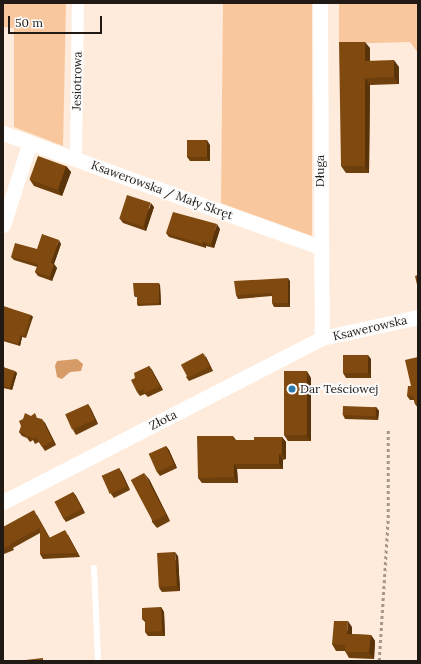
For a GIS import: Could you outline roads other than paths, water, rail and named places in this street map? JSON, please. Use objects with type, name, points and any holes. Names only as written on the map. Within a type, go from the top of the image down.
[{"type":"street","name":"Jesiotrowa","points":[[76,159],[78,3]]},
{"type":"street","name":"Długa","points":[[320,3],[320,247],[322,338]]},
{"type":"street","name":"Ksawerowska / Mały Skręt","points":[[3,133],[320,247]]},
{"type":"street","points":[[3,225],[30,142]]},
{"type":"street","name":"Ksawerowska","points":[[322,338],[418,317]]},
{"type":"street","name":"Złota","points":[[3,502],[322,338]]},
{"type":"lane","points":[[94,568],[98,661]]},
{"type":"place","name":"Dar Teściowej","points":[[292,389]]}]
